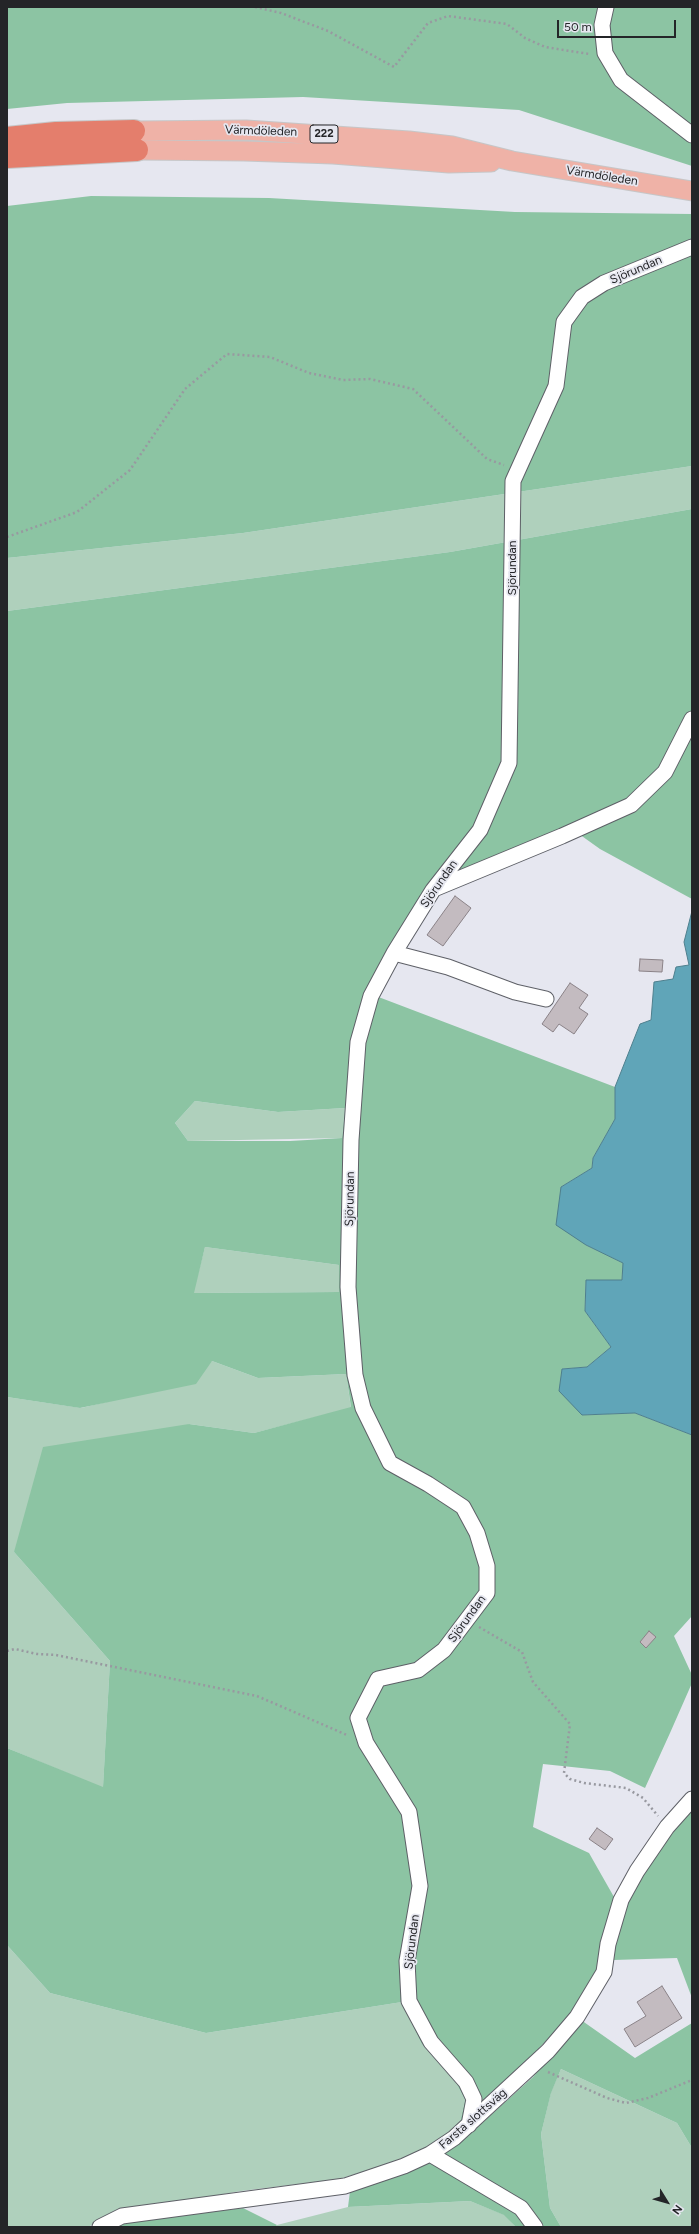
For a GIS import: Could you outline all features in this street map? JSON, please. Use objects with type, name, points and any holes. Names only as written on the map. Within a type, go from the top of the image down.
[{"type":"highway","name":"Värmdöleden","points":[[7,138],[56,134],[136,141]]},
{"type":"highway","name":"Värmdöleden","points":[[7,157],[136,141]]},
{"type":"main road","name":"Värmdöleden","points":[[136,141],[244,150],[333,154],[449,163],[512,161],[692,191]]},
{"type":"street","points":[[606,7],[602,25],[605,53],[621,80],[692,135]]},
{"type":"street","name":"Sjörundan","points":[[469,2125],[474,2099],[472,2093],[466,2082],[431,2042],[409,2001],[407,1961],[420,1886],[409,1812],[366,1743],[358,1718],[378,1680],[418,1670],[444,1650],[487,1593],[487,1566],[477,1533],[463,1507],[428,1484],[390,1463],[363,1408],[355,1376],[348,1287],[351,1140],[358,1042],[371,996],[394,952],[433,890],[480,830],[509,763],[512,481],[556,386],[564,322],[582,297],[604,283],[692,247]]},
{"type":"street","points":[[433,890],[562,836],[630,805],[665,772],[692,718]]},
{"type":"street","points":[[394,952],[448,968],[515,992],[546,999]]},
{"type":"street","name":"Farsta slottsväg","points":[[100,2227],[122,2216],[345,2186],[404,2166],[430,2154],[469,2125],[548,2051],[577,2017],[604,1972],[608,1944],[621,1900],[637,1871],[667,1827],[692,1799]]},
{"type":"street","points":[[430,2154],[521,2208],[535,2227]]},
{"type":"path","points":[[255,7],[281,13],[328,31],[394,67],[428,23],[448,16],[507,24],[525,38],[545,47],[608,57]]},
{"type":"path","points":[[7,537],[77,512],[130,470],[185,389],[227,354],[270,357],[309,373],[343,380],[370,379],[412,389],[487,458],[518,470]]},
{"type":"path","points":[[466,1619],[522,1652],[533,1682],[570,1724],[564,1773],[570,1779],[584,1783],[626,1788],[642,1798],[667,1827]]},
{"type":"path","points":[[7,1651],[15,1649],[37,1654],[56,1655],[257,1696],[366,1743]]},
{"type":"path","points":[[533,2065],[564,2081],[607,2098],[626,2103],[648,2098],[692,2080]]},
{"type":"green space","points":[[7,7],[692,7],[692,166],[519,110],[303,97],[67,103],[7,109]]},
{"type":"green space","points":[[91,196],[269,198],[515,212],[692,214],[692,466],[243,533],[7,558],[7,206]]},
{"type":"green space","points":[[692,466],[692,509],[450,552],[7,611],[7,558],[243,533]]},
{"type":"green space","points":[[692,509],[692,899],[600,849],[572,829],[432,882],[368,993],[615,1087],[615,1119],[593,1158],[592,1168],[561,1187],[586,1245],[624,1263],[622,1280],[586,1281],[585,1311],[611,1347],[587,1367],[562,1369],[582,1415],[635,1413],[692,1435],[692,1616],[674,1636],[692,1675],[692,1683],[670,1733],[645,1788],[610,1771],[543,1764],[533,1827],[589,1853],[614,1897],[595,1974],[572,2013],[530,2058],[459,2126],[465,2100],[456,2083],[421,2043],[402,2002],[206,2033],[50,1993],[7,1945],[7,1748],[103,1787],[110,1661],[14,1552],[43,1447],[189,1424],[254,1433],[351,1407],[346,1374],[258,1378],[212,1361],[196,1384],[80,1408],[7,1397],[7,611],[450,552]],"holes":[[[195,1101],[278,1112],[345,1108],[342,1138],[290,1141],[188,1141],[175,1123]],[[205,1247],[339,1265],[339,1292],[194,1293]]]},
{"type":"green space","points":[[195,1101],[278,1112],[345,1108],[342,1138],[188,1141],[175,1123]]},
{"type":"green space","points":[[205,1247],[339,1265],[339,1292],[193,1293]]},
{"type":"green space","points":[[212,1361],[258,1378],[346,1374],[351,1408],[254,1433],[189,1424],[14,1552],[110,1661],[103,1788],[7,1748],[7,1397],[81,1408],[119,1399]]},
{"type":"green space","points":[[692,1806],[692,1998],[677,1958],[614,1960],[615,1944],[625,1905],[643,1871]]},
{"type":"green space","points":[[7,1945],[50,1993],[206,2033],[402,2002],[421,2043],[456,2083],[465,2100],[459,2126],[420,2155],[339,2179],[241,2191],[113,2214],[88,2227],[7,2227]]},
{"type":"green space","points":[[581,2020],[635,2058],[692,2023],[692,2148],[677,2123],[561,2069],[551,2093],[541,2134],[550,2208],[561,2227],[516,2227],[504,2215],[470,2201],[348,2207],[350,2191],[430,2161],[460,2143],[533,2077]]},
{"type":"green space","points":[[561,2069],[677,2123],[692,2148],[692,2227],[561,2227],[550,2208],[541,2134],[551,2092]]},
{"type":"green space","points":[[470,2201],[505,2215],[516,2227],[275,2227],[277,2225],[348,2207]]},
{"type":"green space","points":[[243,2208],[277,2225],[275,2227],[116,2227],[127,2222]]},
{"type":"water","points":[[692,911],[692,1435],[635,1413],[582,1415],[559,1391],[562,1369],[587,1367],[611,1347],[585,1311],[586,1280],[622,1280],[623,1263],[586,1245],[556,1225],[561,1187],[592,1168],[593,1158],[615,1119],[615,1087],[640,1024],[651,1020],[654,982],[673,979],[676,967],[689,965],[684,942]]},
{"type":"building","points":[[455,896],[471,908],[443,946],[427,935]]},
{"type":"building","points":[[640,959],[663,960],[662,972],[639,971]]},
{"type":"building","points":[[570,983],[588,995],[579,1008],[588,1014],[574,1034],[559,1024],[553,1032],[542,1024]]},
{"type":"building","points":[[649,1631],[656,1637],[646,1648],[640,1642]]},
{"type":"building","points":[[597,1828],[613,1839],[605,1850],[589,1839]]},
{"type":"building","points":[[662,1986],[682,2018],[635,2047],[624,2029],[646,2016],[637,2002]]}]
